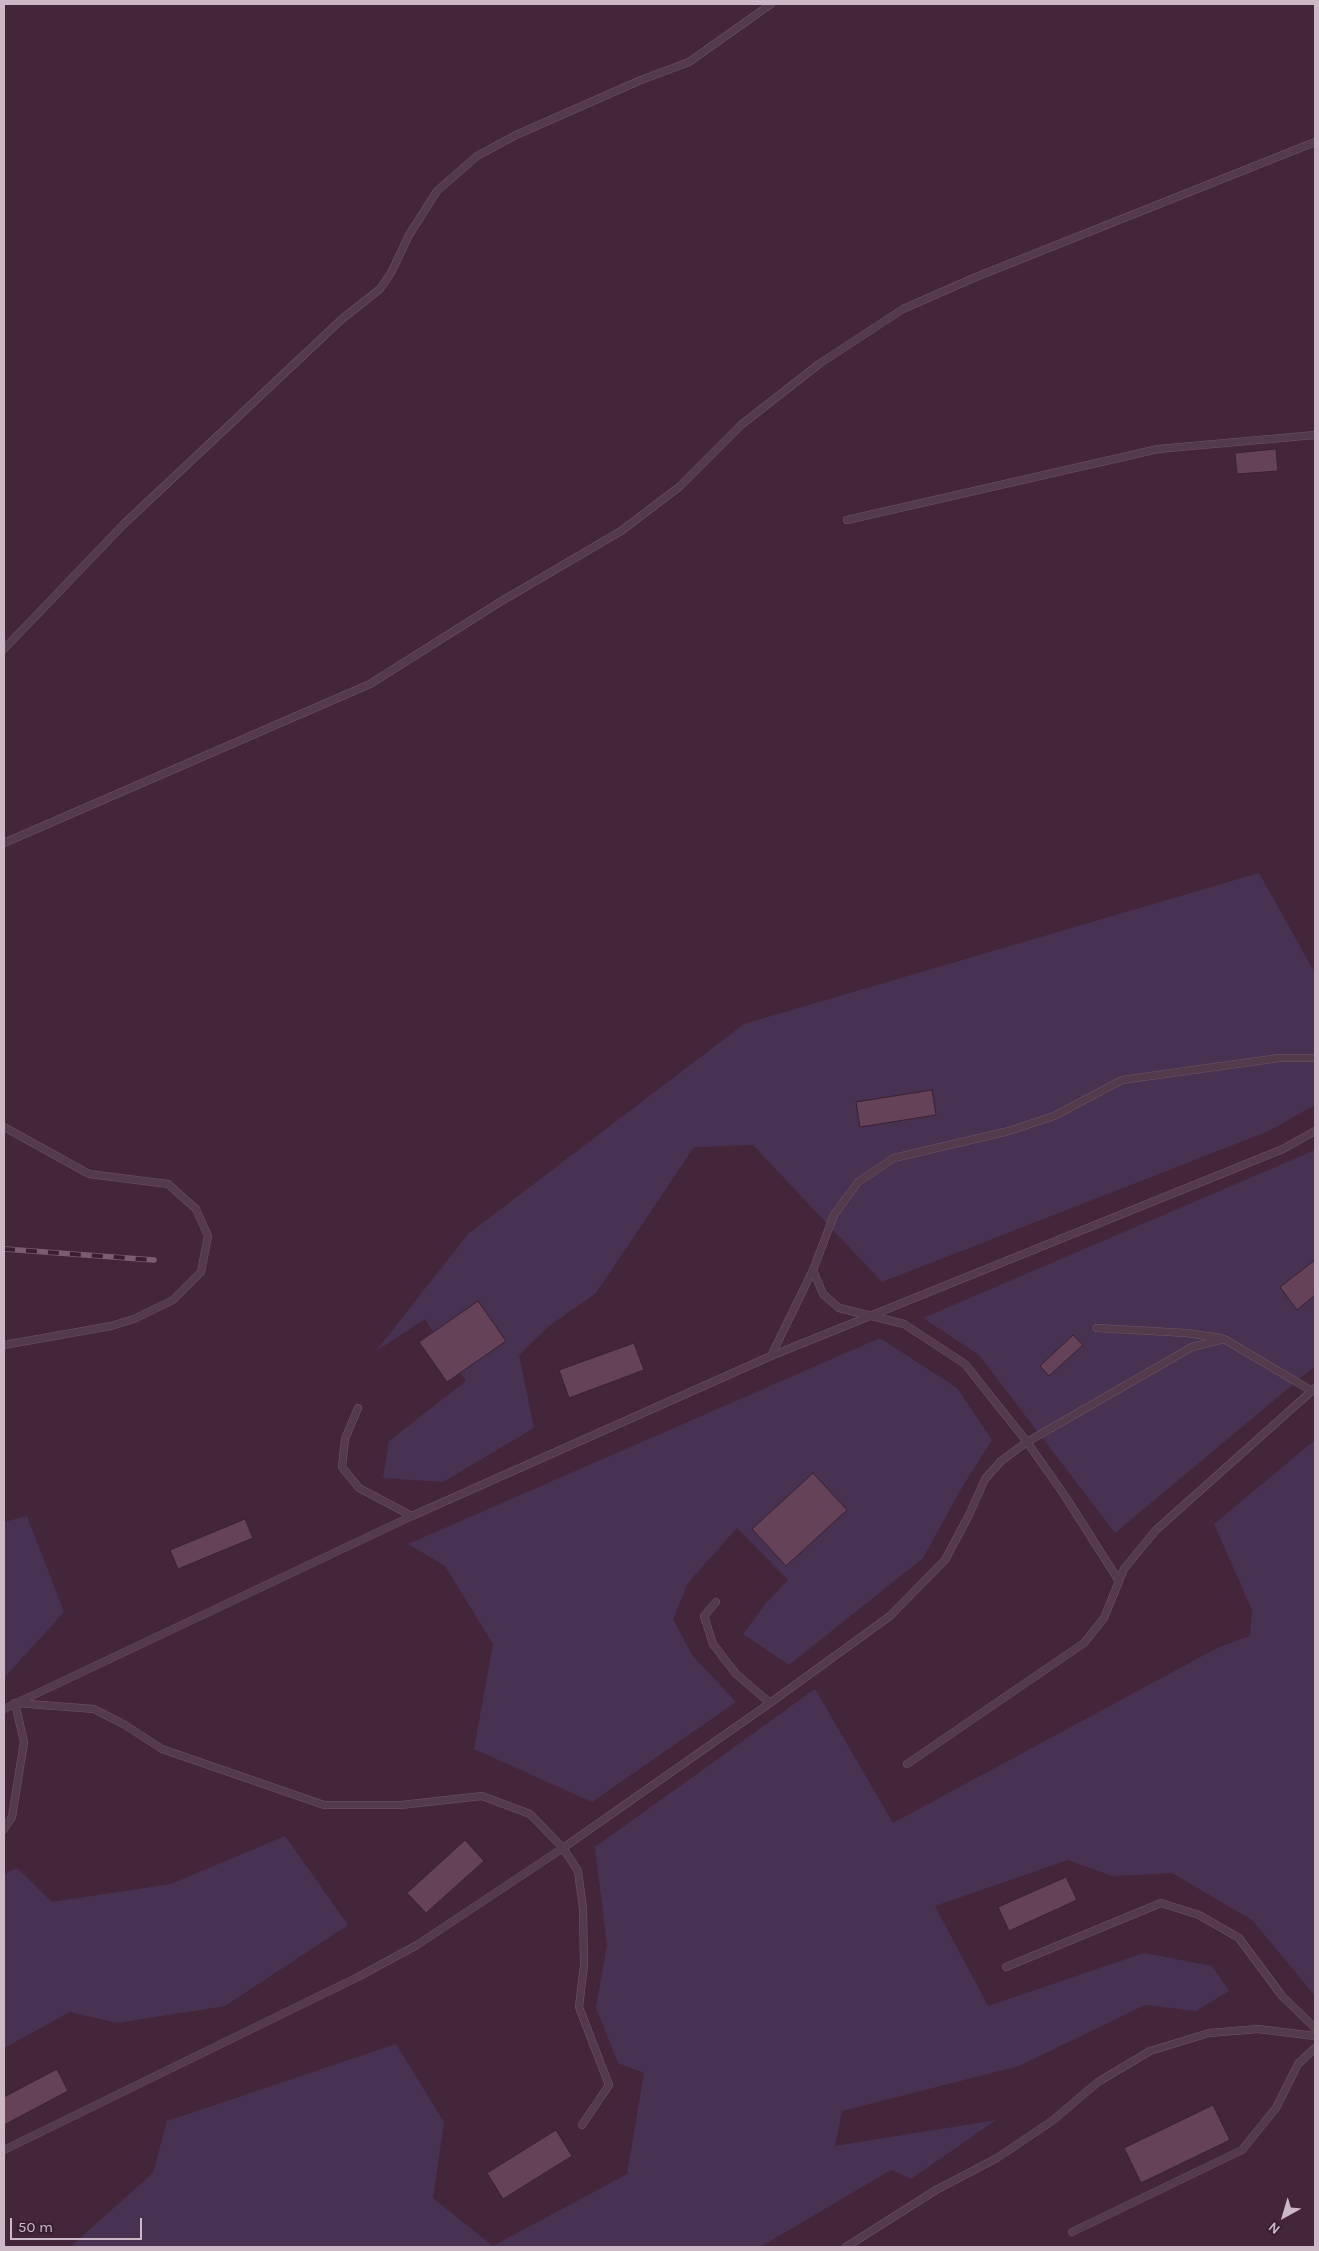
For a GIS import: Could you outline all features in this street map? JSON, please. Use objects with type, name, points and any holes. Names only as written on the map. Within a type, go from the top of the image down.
[{"type":"lane","points":[[4,649],[124,524],[342,319],[380,289],[409,235],[437,191],[477,156],[516,135],[641,80],[689,62],[771,4]]},
{"type":"lane","points":[[4,843],[370,684],[500,602],[621,531],[679,487],[741,425],[803,376],[903,309],[985,273],[1315,142]]},
{"type":"lane","points":[[847,520],[1158,449],[1315,435]]},
{"type":"lane","points":[[771,1356],[813,1270],[834,1215],[858,1182],[894,1158],[1010,1131],[1054,1116],[1122,1080],[1279,1058],[1315,1058]]},
{"type":"lane","points":[[4,1127],[89,1174],[168,1184],[196,1209],[208,1236],[201,1272],[173,1300],[134,1319],[111,1326],[4,1345]]},
{"type":"lane","points":[[4,1709],[412,1516],[771,1356],[1283,1149],[1315,1131]]},
{"type":"lane","points":[[813,1270],[823,1294],[838,1308],[904,1324],[964,1364],[1027,1442],[1065,1496],[1119,1581]]},
{"type":"lane","points":[[907,1764],[1084,1644],[1104,1618],[1124,1569],[1156,1530],[1313,1389],[1224,1339],[1186,1333],[1096,1328]]},
{"type":"lane","points":[[4,2150],[358,1976],[417,1945],[563,1848],[770,1703],[890,1616],[945,1560],[970,1515],[985,1479],[1001,1460],[1027,1442],[1192,1348],[1224,1339]]},
{"type":"lane","points":[[358,1408],[345,1439],[342,1467],[359,1488],[412,1516]]},
{"type":"lane","points":[[716,1602],[704,1616],[713,1644],[736,1674],[770,1703]]},
{"type":"lane","points":[[4,1830],[12,1818],[24,1742],[15,1703]]},
{"type":"lane","points":[[15,1703],[94,1709],[125,1725],[162,1749],[324,1805],[401,1805],[482,1796],[530,1814],[563,1848],[578,1871],[583,1908],[584,1965],[579,2007],[608,2085],[582,2125]]},
{"type":"lane","points":[[1006,1967],[1161,1903],[1199,1915],[1239,1938],[1282,1996],[1315,2028]]},
{"type":"lane","points":[[846,2247],[936,2190],[997,2158],[1052,2122],[1098,2082],[1150,2051],[1209,2033],[1258,2029],[1315,2036]]},
{"type":"lane","points":[[1072,2232],[1242,2150],[1276,2108],[1298,2064],[1315,2048]]},
{"type":"shaded area","points":[[1259,873],[1315,973],[1315,1105],[1269,1131],[882,1282],[753,1145],[694,1147],[596,1293],[549,1326],[519,1355],[534,1428],[443,1482],[383,1478],[389,1441],[466,1381],[425,1319],[376,1351],[468,1234],[744,1024]]},
{"type":"shaded area","points":[[1315,1150],[1315,1366],[1115,1533],[979,1355],[923,1318]]},
{"type":"shaded area","points":[[880,1338],[957,1388],[992,1440],[961,1489],[923,1558],[789,1665],[743,1634],[766,1603],[788,1580],[737,1528],[688,1583],[673,1619],[692,1655],[736,1702],[592,1802],[474,1749],[493,1644],[445,1566],[408,1544]]},
{"type":"shaded area","points":[[1315,1440],[1315,1996],[1252,1920],[1172,1873],[1112,1876],[1068,1860],[935,1906],[988,2006],[1144,1953],[1212,1966],[1229,1991],[1196,2011],[1145,2005],[1019,2066],[842,2111],[835,2146],[996,2120],[911,2179],[891,2170],[760,2247],[70,2247],[153,2173],[167,2121],[396,2044],[444,2122],[433,2198],[493,2246],[627,2174],[644,2073],[618,2063],[596,2007],[607,1945],[595,1847],[815,1689],[893,1823],[1219,1647],[1250,1636],[1252,1610],[1214,1524]]},
{"type":"shaded area","points":[[27,1516],[64,1612],[4,1678],[4,1522]]},
{"type":"shaded area","points":[[285,1836],[348,1925],[225,2006],[117,2023],[70,2012],[4,2048],[4,1874],[17,1868],[52,1902],[171,1884]]},
{"type":"building","points":[[1276,449],[1278,471],[1237,474],[1235,453]]},
{"type":"building","points":[[932,1090],[936,1115],[860,1127],[856,1102]]},
{"type":"building","points":[[1315,1260],[1315,1295],[1297,1310],[1280,1287]]},
{"type":"building","points":[[478,1301],[506,1341],[447,1382],[419,1342]]},
{"type":"building","points":[[1073,1335],[1083,1345],[1049,1376],[1040,1366]]},
{"type":"building","points":[[634,1343],[644,1370],[569,1398],[559,1370]]},
{"type":"building","points":[[813,1473],[847,1510],[786,1566],[752,1529]]},
{"type":"building","points":[[245,1519],[253,1538],[178,1569],[170,1550]]},
{"type":"building","points":[[465,1840],[484,1861],[426,1913],[407,1893]]},
{"type":"building","points":[[1066,1877],[1077,1900],[1009,1931],[998,1907]]},
{"type":"building","points":[[57,2069],[68,2091],[4,2125],[4,2097]]},
{"type":"building","points":[[1213,2105],[1230,2140],[1141,2183],[1124,2148]]},
{"type":"building","points":[[556,2130],[572,2156],[503,2199],[487,2173]]},
{"type":"railway","points":[[4,1249],[154,1260]]}]
